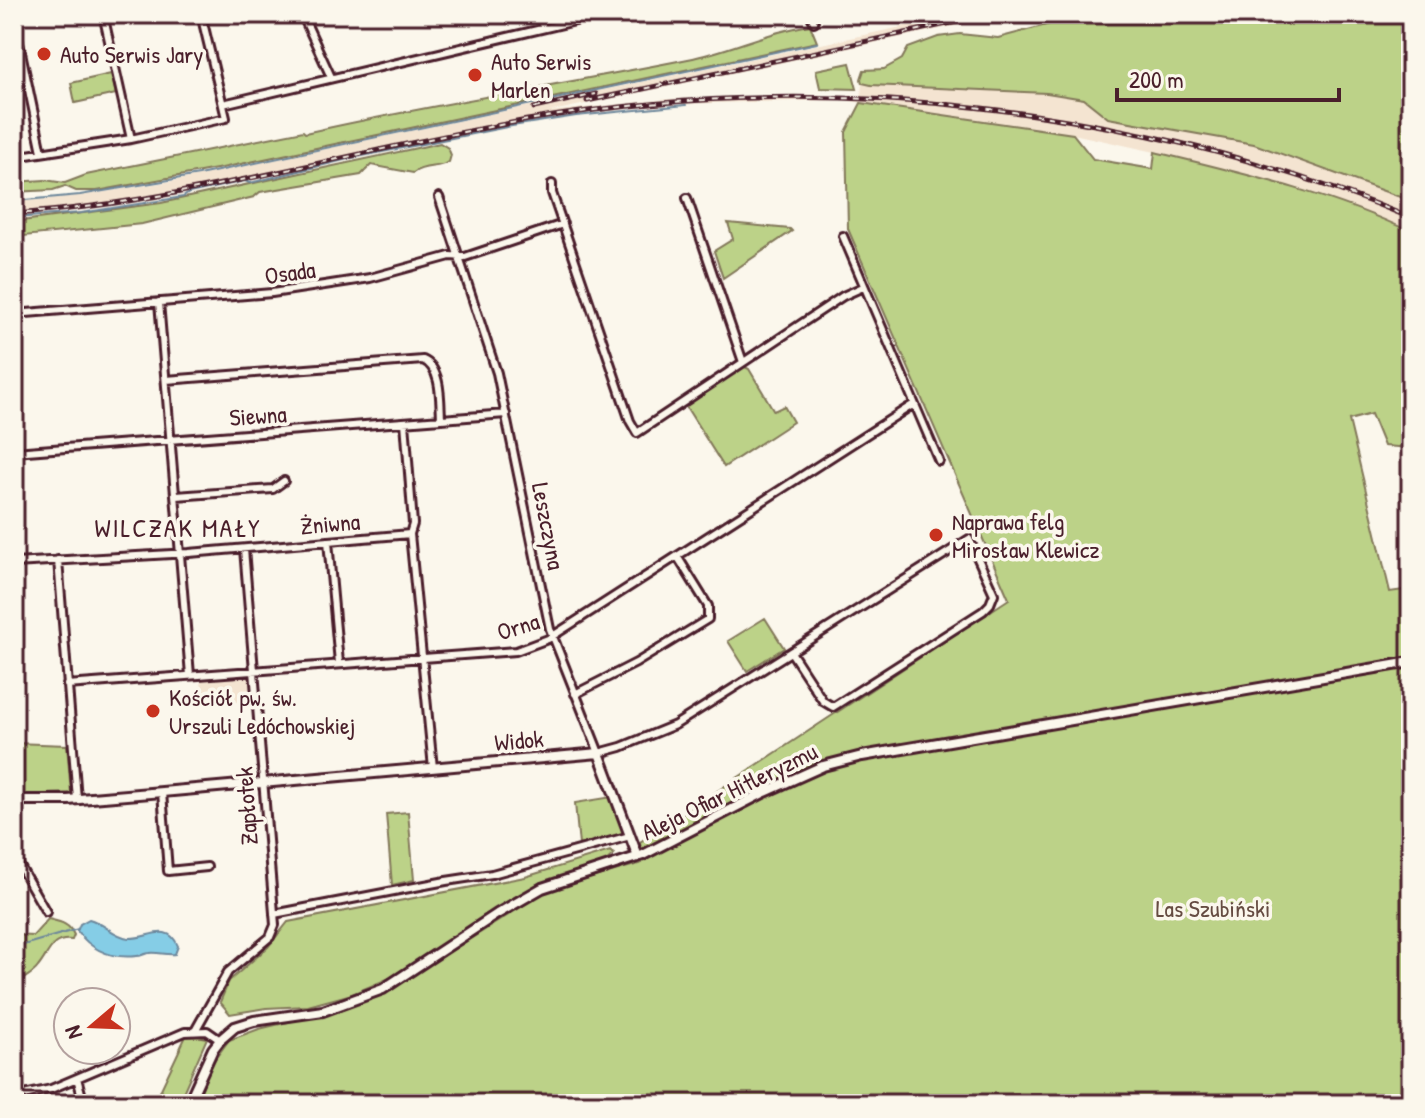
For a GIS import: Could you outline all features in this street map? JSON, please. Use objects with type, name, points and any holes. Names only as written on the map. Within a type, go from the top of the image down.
[{"type":"street","points":[[103,14],[131,139]]},
{"type":"street","points":[[14,157],[131,139],[226,118],[201,14]]},
{"type":"street","points":[[302,14],[331,77]]},
{"type":"street","points":[[537,14],[544,28]]},
{"type":"street","points":[[223,104],[605,14]]},
{"type":"street","points":[[810,14],[814,22]]},
{"type":"street","points":[[14,19],[42,152]]},
{"type":"street","points":[[552,184],[552,193],[630,421],[637,433],[843,296],[863,287]]},
{"type":"street","name":"Leszczyna","points":[[439,197],[494,361],[552,635],[638,857]]},
{"type":"street","points":[[687,198],[743,362]]},
{"type":"street","name":"Osada","points":[[14,314],[261,295],[370,278],[448,256],[459,257],[563,224]]},
{"type":"street","points":[[843,236],[939,461]]},
{"type":"street","points":[[159,302],[190,675]]},
{"type":"street","points":[[166,380],[423,360],[433,369],[439,389],[441,419]]},
{"type":"street","name":"Orna","points":[[67,685],[513,652],[548,639],[914,404]]},
{"type":"street","name":"Siewna","points":[[14,452],[506,414]]},
{"type":"street","points":[[405,422],[413,524],[410,534],[433,768]]},
{"type":"street","points":[[176,496],[273,489],[284,481]]},
{"type":"street","name":"Żniwna","points":[[14,563],[244,549],[410,534]]},
{"type":"street","name":"Widok","points":[[14,800],[77,799],[599,753],[672,727],[969,539],[994,597],[983,611],[833,707],[823,701],[791,652]]},
{"type":"street","points":[[328,541],[339,663]]},
{"type":"street","name":"Zapłotek","points":[[244,549],[274,914]]},
{"type":"street","points":[[575,694],[636,663],[708,619],[708,606],[677,556]]},
{"type":"street","points":[[58,560],[77,799]]},
{"type":"street","name":"Aleja Ofiar Hitleryzmu","points":[[220,1040],[235,1027],[249,1022],[323,1011],[383,989],[488,919],[542,888],[638,857],[823,766],[1411,662]]},
{"type":"street","points":[[162,792],[168,871],[207,867]]},
{"type":"street","points":[[195,1031],[228,972],[273,934],[274,914],[492,874],[630,836]]},
{"type":"street","points":[[14,856],[46,912]]},
{"type":"street","points":[[14,1097],[43,1092],[185,1032],[207,1031],[220,1040],[188,1104]]},
{"type":"street","points":[[77,1078],[84,1104]]},
{"type":"shaded area","points":[[963,14],[1010,14],[548,112],[669,99],[837,96],[838,100],[670,104],[567,115],[130,202],[14,216],[14,202],[86,195],[179,180]]},
{"type":"shaded area","points":[[862,83],[1047,93],[1084,99],[1108,118],[1254,144],[1411,201],[1411,232],[1383,219],[1263,179],[1155,152],[1073,134],[843,100],[842,96],[861,97]]},
{"type":"shaded area","points":[[246,675],[251,701],[203,704],[201,679]]},
{"type":"green space","points":[[1105,14],[1411,14],[1411,201],[1254,144],[1108,118],[1084,99],[1047,93],[862,83],[864,70],[884,69],[902,59],[908,48],[938,37],[960,34],[998,38]]},
{"type":"green space","points":[[810,25],[817,42],[222,168],[97,191],[76,191],[65,186],[53,190],[14,192],[14,182],[45,180],[65,183],[86,175],[303,131],[688,59]]},
{"type":"green space","points":[[850,63],[857,89],[820,88],[816,70]]},
{"type":"green space","points":[[111,74],[116,94],[75,103],[71,83]]},
{"type":"green space","name":"Las Szubiński","points":[[861,103],[1073,134],[1093,159],[1153,169],[1155,152],[1317,195],[1411,232],[1411,448],[1384,446],[1371,414],[1349,420],[1390,592],[1411,589],[1411,1104],[196,1104],[212,1063],[229,1040],[259,1029],[334,1011],[387,991],[545,892],[540,885],[517,896],[390,978],[352,994],[308,1006],[230,1014],[220,1002],[229,981],[268,947],[288,922],[525,877],[610,851],[614,854],[605,862],[541,885],[546,891],[642,863],[640,842],[1009,599],[848,229],[846,132]]},
{"type":"green space","points":[[440,143],[448,148],[451,155],[449,162],[413,173],[371,165],[361,175],[260,192],[254,197],[142,224],[14,237],[14,222],[161,203]]},
{"type":"green space","points":[[728,223],[792,231],[723,278],[714,251],[733,239]]},
{"type":"green space","points":[[743,366],[749,369],[774,411],[784,406],[793,422],[724,467],[685,405]]},
{"type":"green space","points":[[765,618],[784,648],[747,671],[728,641]]},
{"type":"green space","points":[[14,743],[67,745],[71,793],[14,795]]},
{"type":"green space","points":[[612,797],[624,829],[622,834],[579,845],[575,803]]},
{"type":"green space","points":[[408,812],[414,880],[392,885],[386,814]]},
{"type":"green space","points":[[48,919],[70,928],[74,935],[72,940],[59,941],[51,948],[36,969],[22,980],[18,1001],[14,1002],[14,935],[33,936]]},
{"type":"green space","points":[[189,1034],[207,1038],[178,1104],[154,1104],[186,1036],[157,1047]]},
{"type":"water","points":[[89,919],[129,938],[169,934],[178,946],[175,954],[111,955],[89,944],[77,931],[80,924]]},
{"type":"waterway","points":[[14,201],[80,195],[199,175],[817,43]]},
{"type":"waterway","points":[[14,218],[81,213],[183,197],[189,193],[245,181],[250,183],[352,158],[512,126],[686,105]]},
{"type":"waterway","points":[[14,950],[78,929]]},
{"type":"railway","points":[[587,101],[994,14]]},
{"type":"railway","points":[[534,108],[596,94]]},
{"type":"railway","points":[[14,214],[145,198],[534,119],[644,105],[755,98],[867,99],[979,108],[1090,124],[1200,148],[1307,179],[1411,218]]},
{"type":"place","name":"Auto Serwis Jary","points":[[44,54]]},
{"type":"place","name":"Auto Serwis Marlen","points":[[475,75]]},
{"type":"place","name":"Naprawa felg Mirosław Klewicz","points":[[936,535]]},
{"type":"place","name":"Kościół pw. św. Urszuli Ledóchowskiej","points":[[153,711]]},
{"type":"district","name":"WILCZAK MAŁY","points":[[178,527]]}]
